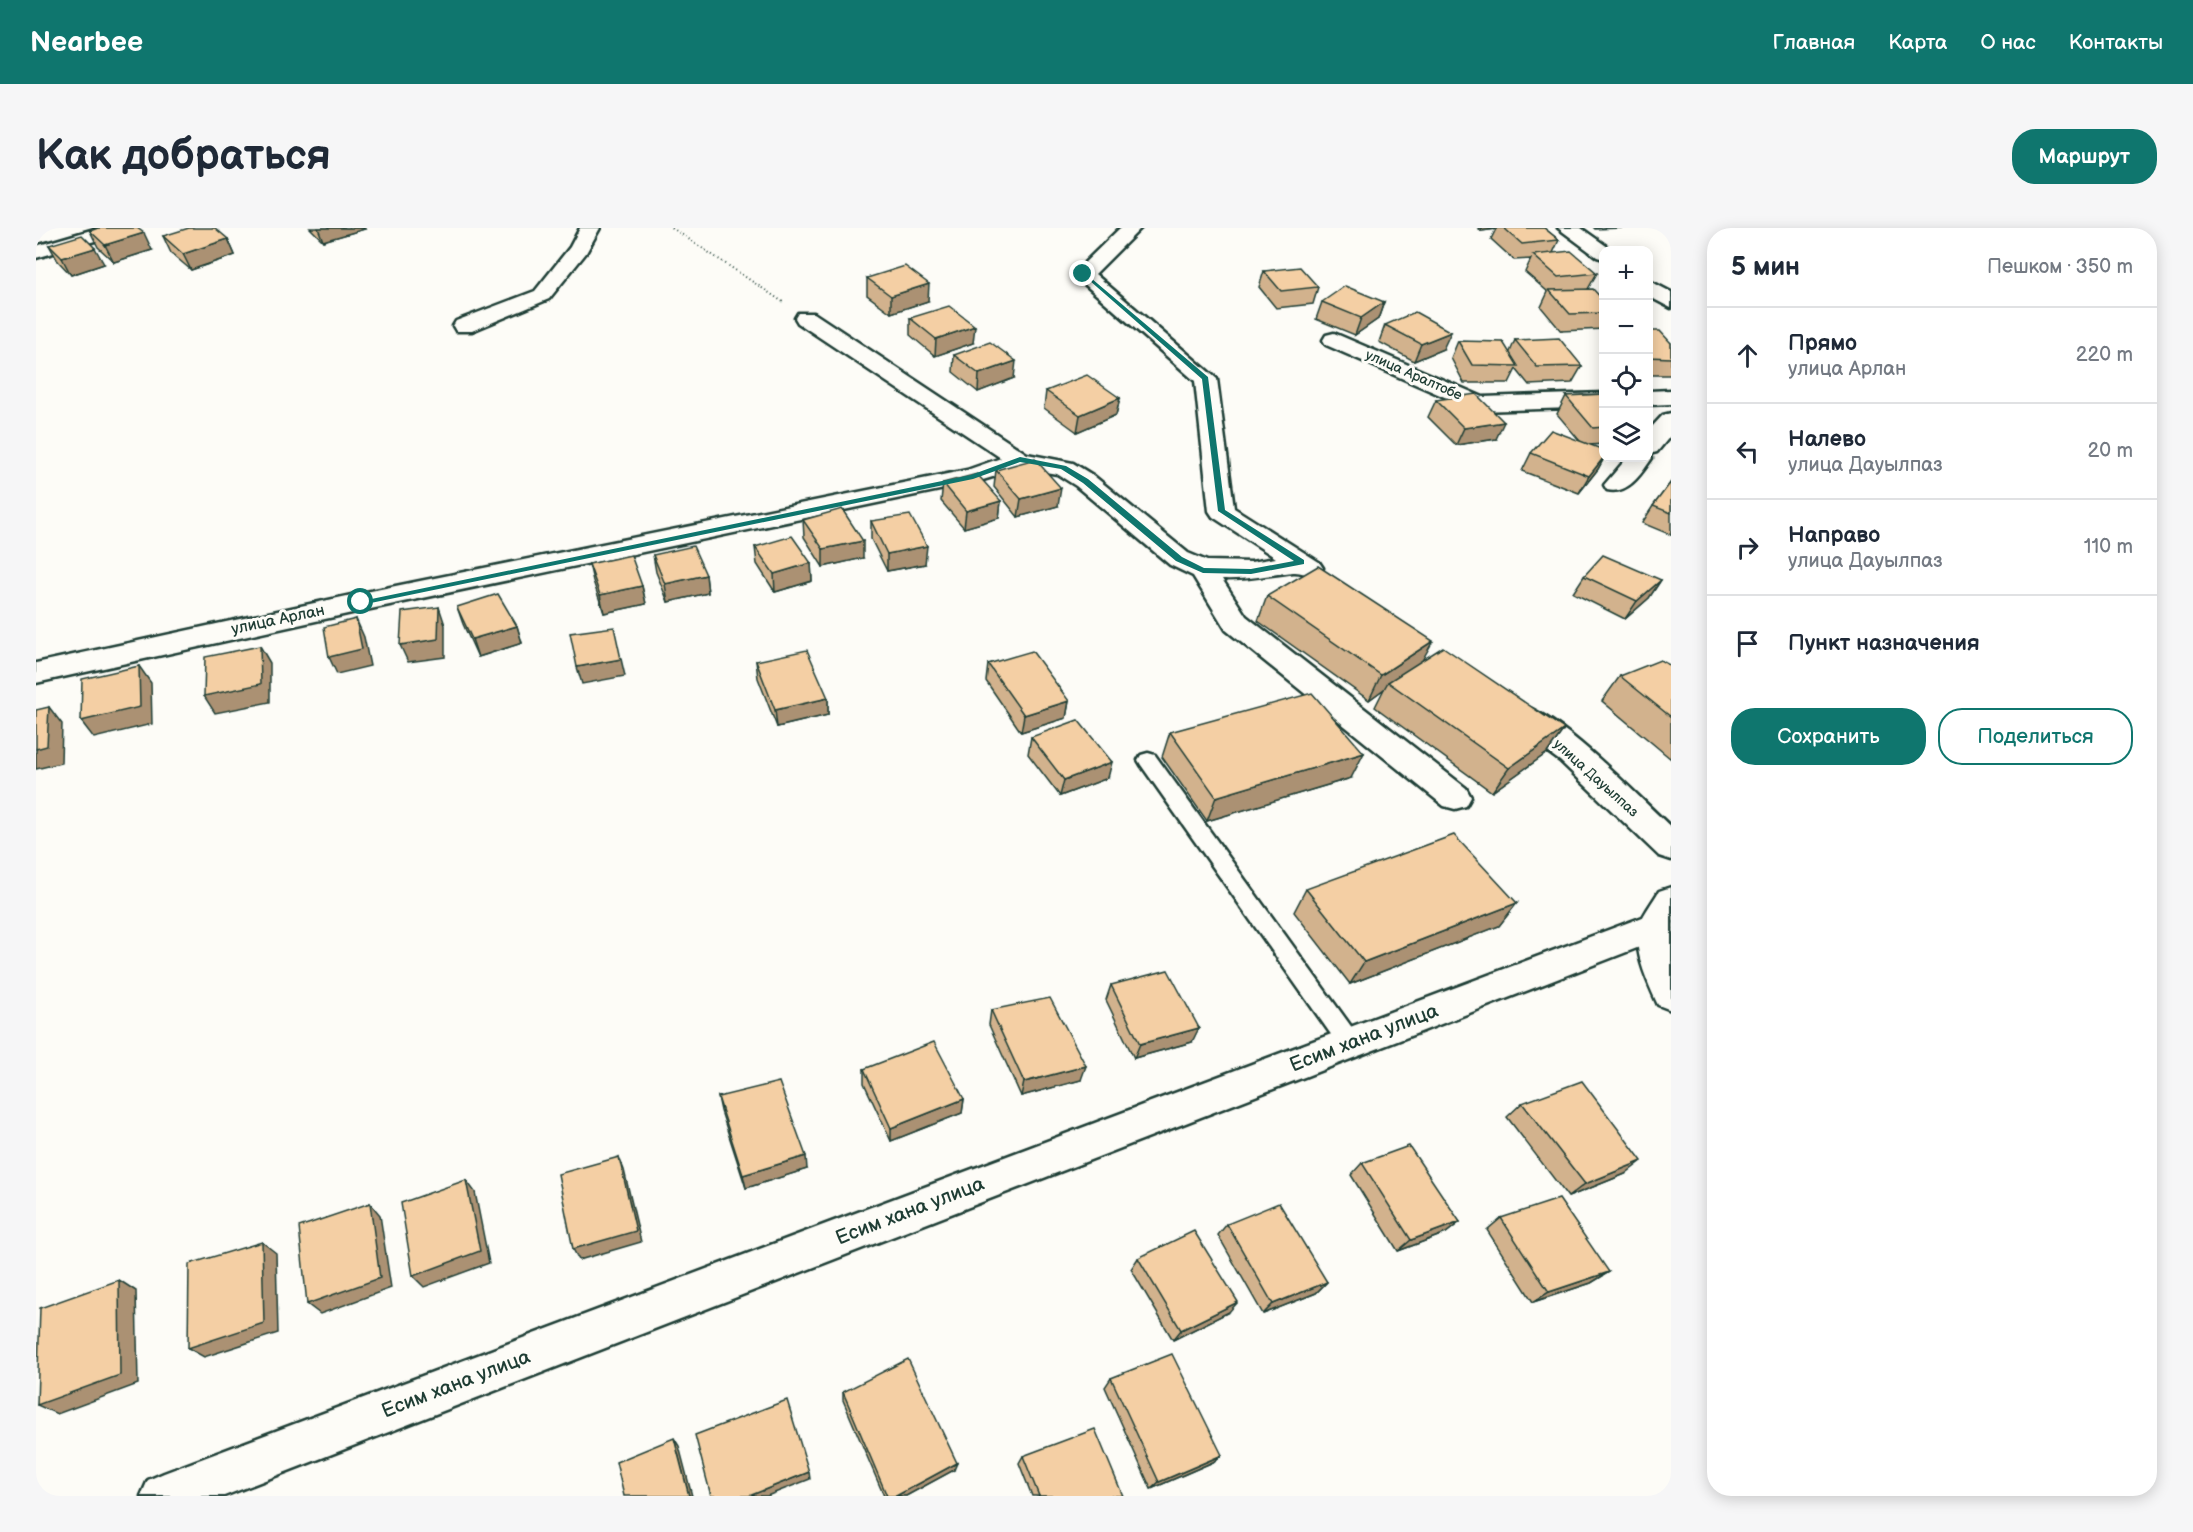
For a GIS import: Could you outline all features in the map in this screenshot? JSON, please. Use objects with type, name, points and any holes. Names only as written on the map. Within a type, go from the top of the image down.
[{"type":"street","points":[[36,252],[119,228]]},
{"type":"street","points":[[464,326],[542,295],[579,249],[590,228]]},
{"type":"street","points":[[1131,228],[1083,274],[1206,379],[1222,511],[1329,581]]},
{"type":"street","points":[[1568,228],[1599,250]]},
{"type":"street","points":[[1653,289],[1671,302]]},
{"type":"street","points":[[806,318],[1020,460]]},
{"type":"street","name":"улица Аралтобе","points":[[1334,340],[1480,404],[1599,400]]},
{"type":"street","points":[[1653,398],[1671,398]]},
{"type":"street","points":[[1653,441],[1671,420]]},
{"type":"street","name":"улица Арлан","points":[[36,674],[350,605],[973,476],[1020,460],[1064,468],[1085,481],[1179,559],[1203,570],[1251,571],[1301,562]]},
{"type":"street","points":[[1616,485],[1636,462]]},
{"type":"street","points":[[1203,570],[1236,623],[1455,796]]},
{"type":"street","name":"улица Дауылпаз","points":[[1496,699],[1572,753],[1671,847]]},
{"type":"street","points":[[1664,914],[1657,956],[1671,994]]},
{"type":"street","name":"Есим хана улица","points":[[164,1496],[1350,1043],[1664,914]]},
{"type":"lane","points":[[1148,760],[1350,1043]]},
{"type":"path","points":[[672,228],[806,318]]},
{"type":"building","points":[[98,228],[137,228],[144,233],[105,245],[90,231]]},
{"type":"building","points":[[189,228],[215,228],[228,239],[183,254],[163,236]]},
{"type":"building","points":[[1504,228],[1544,228],[1559,240],[1522,244]]},
{"type":"building","points":[[82,235],[95,248],[62,258],[49,245]]},
{"type":"building","points":[[1571,251],[1597,273],[1558,277],[1533,255]]},
{"type":"building","points":[[905,266],[929,284],[891,296],[867,278]]},
{"type":"building","points":[[1300,267],[1318,287],[1281,291],[1264,271]]},
{"type":"building","points":[[1345,286],[1384,302],[1361,318],[1322,302]]},
{"type":"building","points":[[1593,289],[1599,296],[1599,313],[1570,314],[1549,290]]},
{"type":"building","points":[[949,306],[975,326],[936,339],[910,318]]},
{"type":"building","points":[[1415,312],[1451,332],[1421,344],[1385,325]]},
{"type":"building","points":[[1653,331],[1660,331],[1671,343],[1671,358],[1653,357]]},
{"type":"building","points":[[1559,338],[1582,366],[1537,367],[1515,340]]},
{"type":"building","points":[[1458,341],[1503,342],[1518,366],[1472,365]]},
{"type":"building","points":[[990,342],[1016,361],[979,374],[954,355]]},
{"type":"building","points":[[1087,375],[1120,398],[1080,415],[1046,391]]},
{"type":"building","points":[[1476,394],[1504,422],[1464,428],[1436,400]]},
{"type":"building","points":[[1599,394],[1599,427],[1593,428],[1566,396]]},
{"type":"building","points":[[1551,430],[1599,448],[1600,462],[1589,476],[1531,453]]},
{"type":"building","points":[[1035,459],[1061,488],[1021,499],[996,470]]},
{"type":"building","points":[[977,474],[1001,501],[966,511],[943,483]]},
{"type":"building","points":[[1671,482],[1671,513],[1653,506]]},
{"type":"building","points":[[842,509],[863,541],[823,549],[803,520]]},
{"type":"building","points":[[910,515],[927,546],[887,554],[871,521]]},
{"type":"building","points":[[792,536],[811,563],[774,574],[755,547]]},
{"type":"building","points":[[693,546],[706,575],[665,584],[653,555]]},
{"type":"building","points":[[631,555],[642,586],[600,595],[589,564]]},
{"type":"building","points":[[1603,555],[1661,580],[1637,601],[1584,576]]},
{"type":"building","points":[[1318,566],[1433,641],[1381,675],[1267,596]]},
{"type":"building","points":[[498,594],[517,626],[472,639],[457,607]]},
{"type":"building","points":[[439,607],[438,639],[400,645],[402,612]]},
{"type":"building","points":[[356,619],[362,649],[329,657],[324,627]]},
{"type":"building","points":[[614,627],[621,659],[577,667],[570,633]]},
{"type":"building","points":[[260,646],[261,684],[204,696],[205,657]]},
{"type":"building","points":[[1443,647],[1564,729],[1509,768],[1388,682]]},
{"type":"building","points":[[807,650],[828,698],[775,710],[756,661]]},
{"type":"building","points":[[1032,651],[1069,701],[1024,715],[988,664]]},
{"type":"building","points":[[1660,660],[1671,666],[1671,717],[1620,676]]},
{"type":"building","points":[[139,666],[140,707],[81,721],[82,679]]},
{"type":"building","points":[[1312,693],[1364,753],[1216,797],[1170,732]]},
{"type":"building","points":[[49,707],[47,746],[36,749],[36,710]]},
{"type":"building","points":[[1078,720],[1112,762],[1064,780],[1031,737]]},
{"type":"building","points":[[1454,835],[1517,903],[1364,962],[1306,889]]},
{"type":"building","points":[[1168,970],[1199,1028],[1140,1044],[1111,985]]},
{"type":"building","points":[[1050,998],[1086,1066],[1024,1082],[991,1010]]},
{"type":"building","points":[[934,1042],[964,1099],[891,1128],[864,1069]]},
{"type":"building","points":[[1582,1081],[1642,1161],[1585,1184],[1522,1103]]},
{"type":"building","points":[[779,1082],[806,1156],[743,1175],[718,1097]]},
{"type":"building","points":[[1409,1146],[1460,1222],[1411,1240],[1362,1163]]},
{"type":"building","points":[[619,1157],[636,1231],[573,1249],[558,1174]]},
{"type":"building","points":[[466,1180],[480,1251],[413,1276],[401,1203]]},
{"type":"building","points":[[1559,1199],[1609,1272],[1549,1292],[1501,1218]]},
{"type":"building","points":[[370,1203],[380,1278],[307,1304],[299,1227]]},
{"type":"building","points":[[1279,1203],[1327,1282],[1273,1304],[1227,1224]]},
{"type":"building","points":[[1194,1231],[1238,1302],[1181,1330],[1138,1258]]},
{"type":"building","points":[[262,1242],[264,1323],[188,1348],[189,1264]]},
{"type":"building","points":[[119,1280],[120,1375],[37,1405],[40,1308]]},
{"type":"building","points":[[1172,1354],[1222,1455],[1159,1482],[1111,1378]]},
{"type":"building","points":[[908,1359],[957,1463],[896,1496],[887,1496],[843,1392]]},
{"type":"building","points":[[787,1400],[809,1472],[749,1496],[711,1496],[695,1435]]},
{"type":"building","points":[[1095,1429],[1123,1496],[1039,1496],[1023,1456]]},
{"type":"building","points":[[674,1438],[689,1496],[624,1496],[616,1462]]},
{"type":"route","points":[[361,602],[711,532],[973,476],[1020,460],[1064,468],[1085,481],[1179,559],[1203,570],[1251,571],[1301,562],[1222,511],[1206,379],[1083,274]]}]
